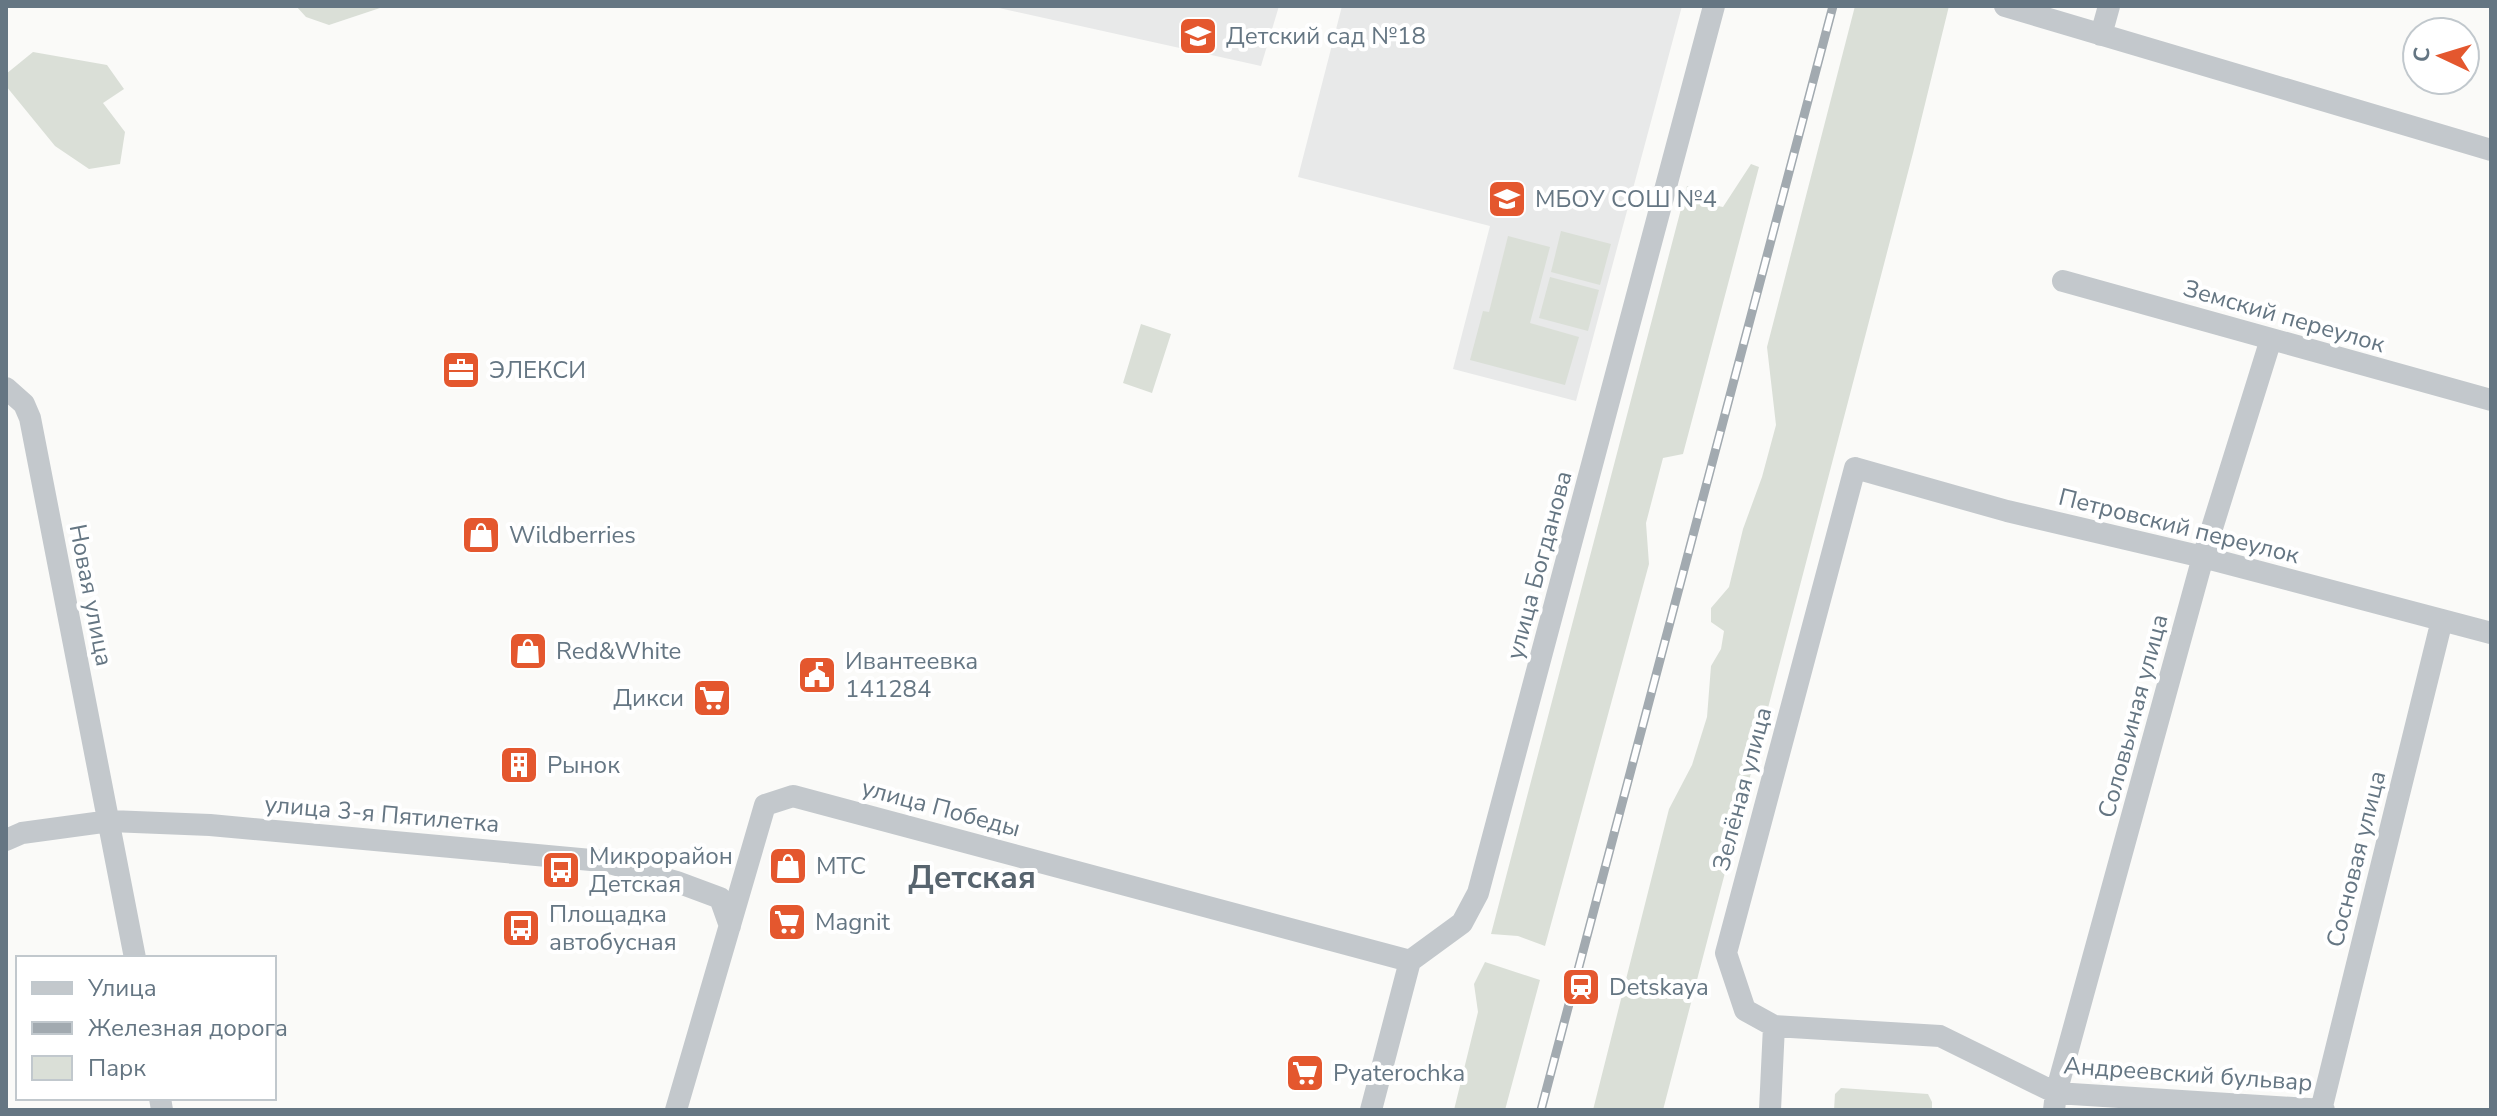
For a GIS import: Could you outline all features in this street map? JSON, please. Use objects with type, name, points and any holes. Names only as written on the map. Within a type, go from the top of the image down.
[{"type":"street","name":"улица Богданова","points":[[1410,961],[1462,923],[1478,893],[1714,6]]},
{"type":"street","points":[[2005,6],[2491,150]]},
{"type":"street","points":[[2101,35],[2109,6]]},
{"type":"street","name":"Земский переулок","points":[[2063,281],[2491,400]]},
{"type":"street","name":"Соловьиная улица","points":[[2055,1102],[2203,557],[2271,339]]},
{"type":"street","name":"Новая улица","points":[[6,388],[24,404],[30,418],[135,956]]},
{"type":"street","name":"Петровский переулок","points":[[1855,468],[2007,511],[2203,557],[2491,633]]},
{"type":"street","name":"Зелёная улица","points":[[1774,1026],[1745,1010],[1726,953],[1855,468]]},
{"type":"street","name":"Сосновая улица","points":[[2322,1110],[2442,620]]},
{"type":"street","name":"улица Победы","points":[[676,1110],[765,805],[793,796],[1410,961]]},
{"type":"street","name":"улица 3-я Пятилетка","points":[[6,840],[22,833],[110,821],[210,825],[602,861],[720,898],[730,926]]},
{"type":"street","points":[[1371,1110],[1410,961]]},
{"type":"street","points":[[1770,1110],[1774,1026]]},
{"type":"street","name":"Андреевский бульвар","points":[[1774,1026],[1940,1036],[2055,1102],[2322,1110]]},
{"type":"shaded area","name":"Детский сад №18","points":[[990,6],[1279,6],[1261,66]]},
{"type":"shaded area","name":"МБОУ СОШ №4","points":[[1342,6],[1682,6],[1576,401],[1453,369],[1490,226],[1298,177]]},
{"type":"green space","points":[[296,6],[386,6],[329,25],[306,17]]},
{"type":"green space","points":[[1855,6],[1949,6],[1663,1110],[1593,1110],[1669,809],[1692,765],[1707,717],[1711,666],[1721,649],[1724,631],[1711,622],[1711,608],[1729,587],[1743,529],[1776,425],[1767,347]]},
{"type":"green space","points":[[33,52],[107,65],[124,89],[103,103],[125,132],[120,164],[89,169],[55,146],[6,86],[6,74]]},
{"type":"green space","points":[[1751,164],[1759,167],[1683,454],[1663,458],[1646,523],[1649,564],[1545,946],[1518,936],[1491,934],[1687,186],[1697,188],[1703,203],[1723,207]]},
{"type":"green space","points":[[1561,231],[1611,244],[1600,285],[1551,272]]},
{"type":"green space","points":[[1508,236],[1550,247],[1530,323],[1579,337],[1565,385],[1470,360],[1483,311],[1489,312]]},
{"type":"green space","points":[[1550,277],[1599,290],[1588,331],[1539,318]]},
{"type":"green space","points":[[1141,324],[1171,334],[1152,393],[1123,383]]},
{"type":"green space","points":[[1485,962],[1540,980],[1505,1110],[1454,1110],[1478,1012],[1474,984]]},
{"type":"green space","points":[[1841,1088],[1928,1094],[1932,1110],[1834,1110],[1835,1094]]},
{"type":"railway","points":[[1541,1110],[1833,6]]},
{"type":"place","name":"Детский сад №18","points":[[1198,36]]},
{"type":"place","name":"МБОУ СОШ №4","points":[[1507,199]]},
{"type":"place","name":"ЭЛЕКСИ","points":[[461,370]]},
{"type":"place","name":"Wildberries","points":[[481,535]]},
{"type":"place","name":"Red&White","points":[[528,651]]},
{"type":"place","name":"Ивантеевка 141284","points":[[817,675]]},
{"type":"place","name":"Дикси","points":[[712,698]]},
{"type":"place","name":"Рынок","points":[[519,765]]},
{"type":"place","name":"МТС","points":[[788,866]]},
{"type":"place","name":"Микрорайон Детская","points":[[561,870]]},
{"type":"place","name":"Magnit","points":[[787,922]]},
{"type":"place","name":"Площадка автобусная","points":[[521,928]]},
{"type":"place","name":"Detskaya","points":[[1581,987]]},
{"type":"place","name":"Pyaterochka","points":[[1305,1073]]},
{"type":"district","name":"Детская","points":[[972,877]]}]
